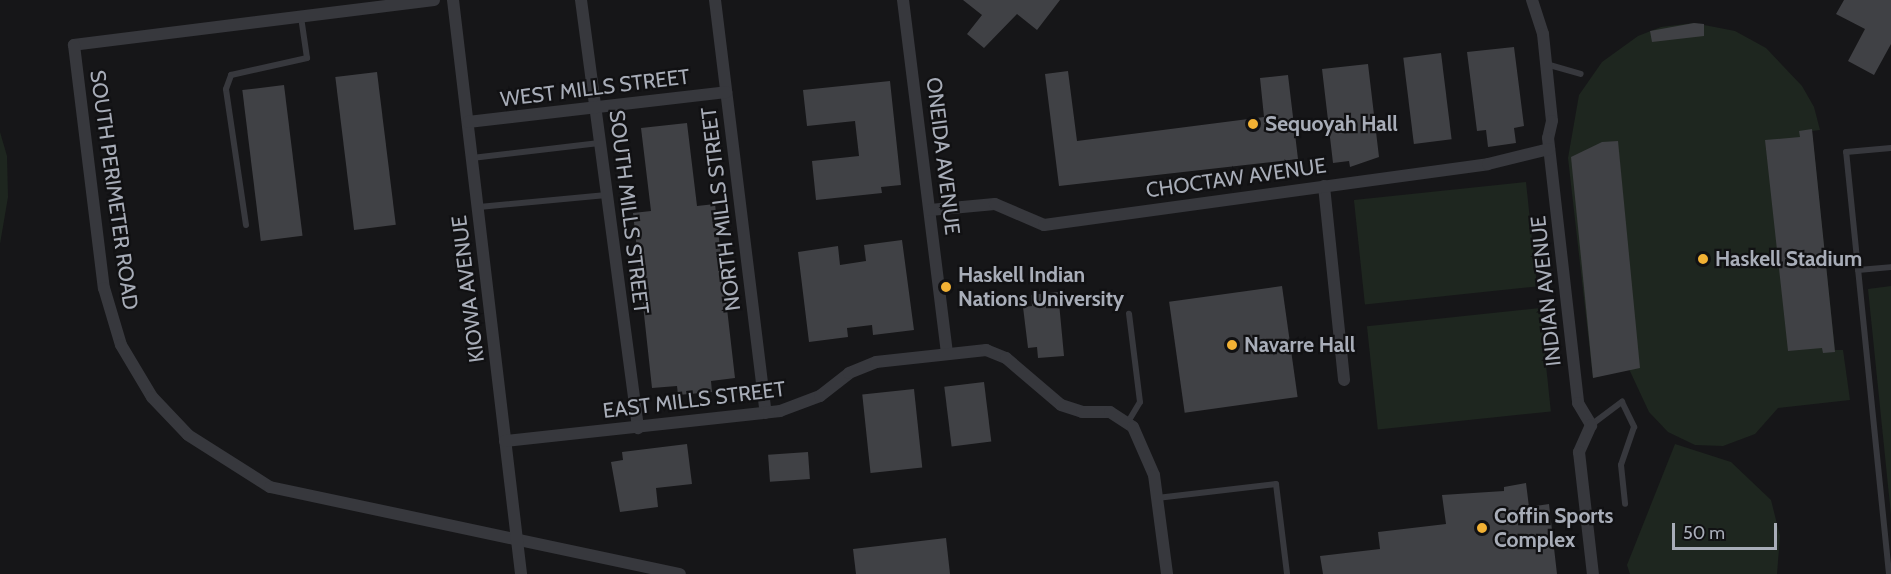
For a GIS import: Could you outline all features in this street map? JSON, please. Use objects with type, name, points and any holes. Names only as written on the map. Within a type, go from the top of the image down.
[{"type":"street","points":[[301,16],[434,0]]},
{"type":"street","name":"KIOWA AVENUE","points":[[453,0],[521,574]]},
{"type":"street","name":"SOUTH MILLS STREET","points":[[581,0],[638,428]]},
{"type":"street","name":"NORTH MILLS STREET","points":[[715,0],[766,413]]},
{"type":"street","name":"ONEIDA AVENUE","points":[[903,0],[947,353]]},
{"type":"street","name":"INDIAN AVENUE","points":[[1532,0],[1546,64],[1552,121],[1549,149],[1578,403],[1591,425]]},
{"type":"street","name":"SOUTH PERIMETER ROAD","points":[[301,16],[74,45],[108,308],[128,359],[166,414],[211,453],[284,492],[680,574]]},
{"type":"street","name":"WEST MILLS STREET","points":[[468,122],[726,92]]},
{"type":"street","name":"CHOCTAW AVENUE","points":[[930,210],[995,204],[1044,225],[1488,164],[1549,149]]},
{"type":"street","points":[[1324,186],[1344,380]]},
{"type":"street","name":"EAST MILLS STREET","points":[[505,441],[766,413],[820,396],[862,366],[947,353],[993,352],[1061,405],[1082,412],[1110,412],[1128,422]]},
{"type":"street","points":[[1128,422],[1154,475],[1167,574]]},
{"type":"street","points":[[1591,425],[1579,452],[1593,574]]},
{"type":"lane","points":[[246,225],[226,89],[231,75],[307,58],[301,16]]},
{"type":"lane","points":[[1546,64],[1581,74]]},
{"type":"lane","points":[[472,158],[600,142]]},
{"type":"lane","points":[[1889,574],[1846,152],[1891,148]]},
{"type":"lane","points":[[478,207],[607,195]]},
{"type":"lane","points":[[1858,270],[1891,267]]},
{"type":"lane","points":[[1128,422],[1140,402],[1129,314]]},
{"type":"lane","points":[[1591,425],[1622,402],[1634,427],[1621,465],[1625,504]]},
{"type":"lane","points":[[1157,498],[1276,484],[1287,574]]},
{"type":"shaded area","name":"Haskell Stadium","points":[[1694,23],[1735,31],[1766,48],[1802,86],[1814,107],[1820,130],[1812,131],[1835,350],[1843,350],[1850,400],[1778,408],[1755,434],[1723,446],[1695,445],[1668,432],[1649,412],[1629,369],[1593,378],[1568,158],[1579,95],[1602,62],[1638,36],[1661,27]]},
{"type":"shaded area","points":[[0,132],[7,156],[8,197],[0,244]]},
{"type":"shaded area","points":[[1526,182],[1537,286],[1365,305],[1354,200]]},
{"type":"shaded area","points":[[1891,286],[1891,515],[1868,289]]},
{"type":"shaded area","points":[[1540,308],[1551,411],[1378,430],[1367,326]]},
{"type":"shaded area","points":[[1675,444],[1731,462],[1771,500],[1780,536],[1777,574],[1630,574],[1627,565]]},
{"type":"building","points":[[963,0],[1060,0],[1037,30],[1017,14],[984,48],[967,34],[982,15]]},
{"type":"building","points":[[1844,0],[1891,0],[1891,44],[1874,75],[1848,61],[1865,29],[1836,14]]},
{"type":"building","points":[[1694,23],[1704,24],[1704,36],[1652,42],[1650,31]]},
{"type":"building","points":[[1514,47],[1524,126],[1514,128],[1516,143],[1488,147],[1486,130],[1477,131],[1467,52]]},
{"type":"building","points":[[1441,53],[1452,139],[1414,144],[1403,58]]},
{"type":"building","points":[[1368,64],[1379,157],[1350,167],[1349,161],[1333,163],[1322,69]]},
{"type":"building","name":"Sequoyah Hall","points":[[1068,71],[1077,141],[1264,117],[1260,78],[1288,75],[1298,159],[1059,186],[1045,74]]},
{"type":"building","points":[[377,72],[396,225],[354,230],[335,77]]},
{"type":"building","points":[[890,81],[901,185],[881,187],[882,193],[816,200],[812,161],[859,156],[855,121],[807,126],[803,90]]},
{"type":"building","points":[[284,85],[303,236],[261,241],[242,90]]},
{"type":"building","points":[[687,123],[697,206],[715,204],[735,378],[711,381],[712,392],[678,395],[677,386],[652,388],[633,213],[651,211],[641,128]]},
{"type":"building","points":[[1812,129],[1835,352],[1823,353],[1822,348],[1788,351],[1765,140],[1800,137],[1799,131]]},
{"type":"building","points":[[1618,141],[1640,368],[1593,378],[1571,157],[1602,142]]},
{"type":"building","points":[[902,240],[914,330],[873,335],[872,325],[847,328],[848,337],[809,342],[798,252],[838,246],[840,265],[866,261],[864,245]]},
{"type":"building","name":"Navarre Hall","points":[[1282,286],[1298,397],[1185,413],[1169,302]]},
{"type":"building","points":[[1058,292],[1064,356],[1038,358],[1037,347],[1028,348],[1023,307],[1032,306],[1031,295]]},
{"type":"building","points":[[984,382],[991,442],[952,446],[944,387]]},
{"type":"building","points":[[914,389],[922,468],[871,473],[862,394]]},
{"type":"building","points":[[687,444],[692,484],[656,488],[658,507],[620,512],[611,462],[623,460],[622,452]]},
{"type":"building","points":[[808,452],[810,479],[770,482],[768,455]]},
{"type":"building","name":"Coffin Sports Complex","points":[[1526,483],[1529,507],[1549,504],[1557,574],[1323,574],[1320,556],[1380,549],[1378,532],[1446,524],[1442,495],[1504,491],[1504,487]]},
{"type":"building","points":[[946,538],[950,574],[856,574],[853,549]]},
{"type":"place","name":"Sequoyah Hall","points":[[1253,124]]},
{"type":"place","name":"Haskell Stadium","points":[[1703,259]]},
{"type":"place","name":"Haskell Indian Nations University","points":[[946,287]]},
{"type":"place","name":"Navarre Hall","points":[[1232,345]]},
{"type":"place","name":"Coffin Sports Complex","points":[[1482,528]]}]
